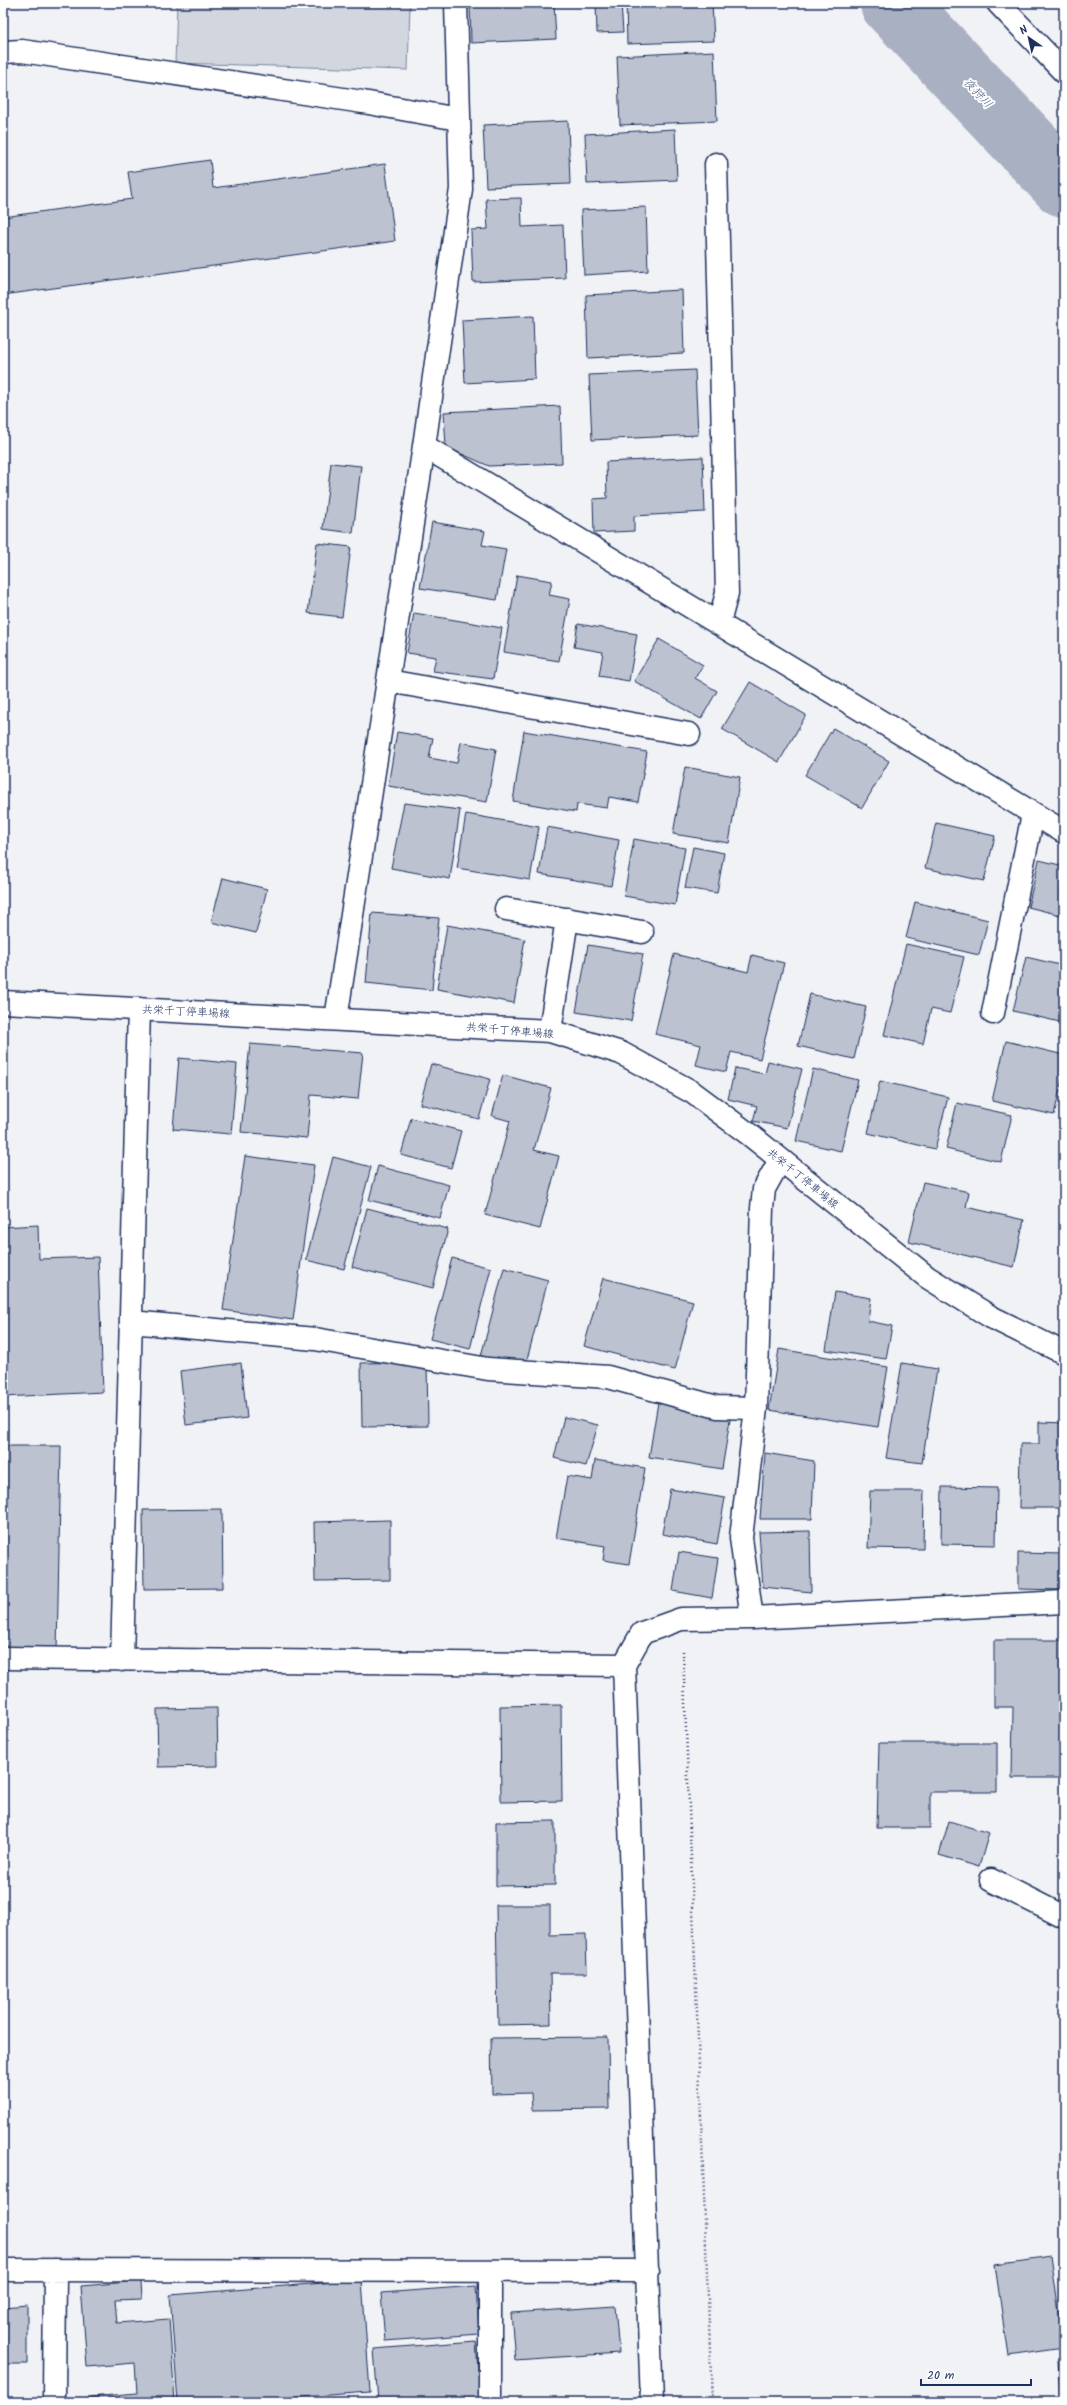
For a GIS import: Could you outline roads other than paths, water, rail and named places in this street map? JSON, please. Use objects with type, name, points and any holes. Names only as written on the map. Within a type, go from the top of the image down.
[{"type":"street","points":[[336,1018],[424,446],[461,189],[456,3]]},
{"type":"street","points":[[998,3],[1064,72]]},
{"type":"street","points":[[3,52],[30,52],[363,102],[458,119]]},
{"type":"street","points":[[716,164],[727,593],[719,623]]},
{"type":"street","points":[[424,446],[1064,832]]},
{"type":"street","points":[[388,681],[689,734]]},
{"type":"street","points":[[993,1013],[1033,814]]},
{"type":"street","points":[[506,909],[642,932]]},
{"type":"street","points":[[550,1031],[567,919]]},
{"type":"street","name":"共栄千丁停車場線","points":[[3,1002],[336,1018],[550,1031],[621,1052],[679,1085],[750,1135],[926,1276],[990,1317],[1064,1353]]},
{"type":"street","points":[[122,1660],[139,1009]]},
{"type":"street","points":[[752,1618],[741,1538],[756,1408],[762,1208],[764,1189],[780,1160]]},
{"type":"street","points":[[131,1322],[315,1339],[488,1369],[534,1374],[608,1377],[717,1406],[756,1408]]},
{"type":"street","points":[[652,2402],[624,1665],[642,1633],[681,1619],[752,1618],[1064,1602]]},
{"type":"street","points":[[3,1658],[624,1665]]},
{"type":"street","points":[[991,1880],[1064,1916]]},
{"type":"street","points":[[3,2270],[648,2271]]},
{"type":"street","points":[[54,2402],[55,2270]]},
{"type":"street","points":[[490,2271],[490,2402]]},
{"type":"waterway","name":"夜狩川","points":[[893,3],[1064,184]]}]
